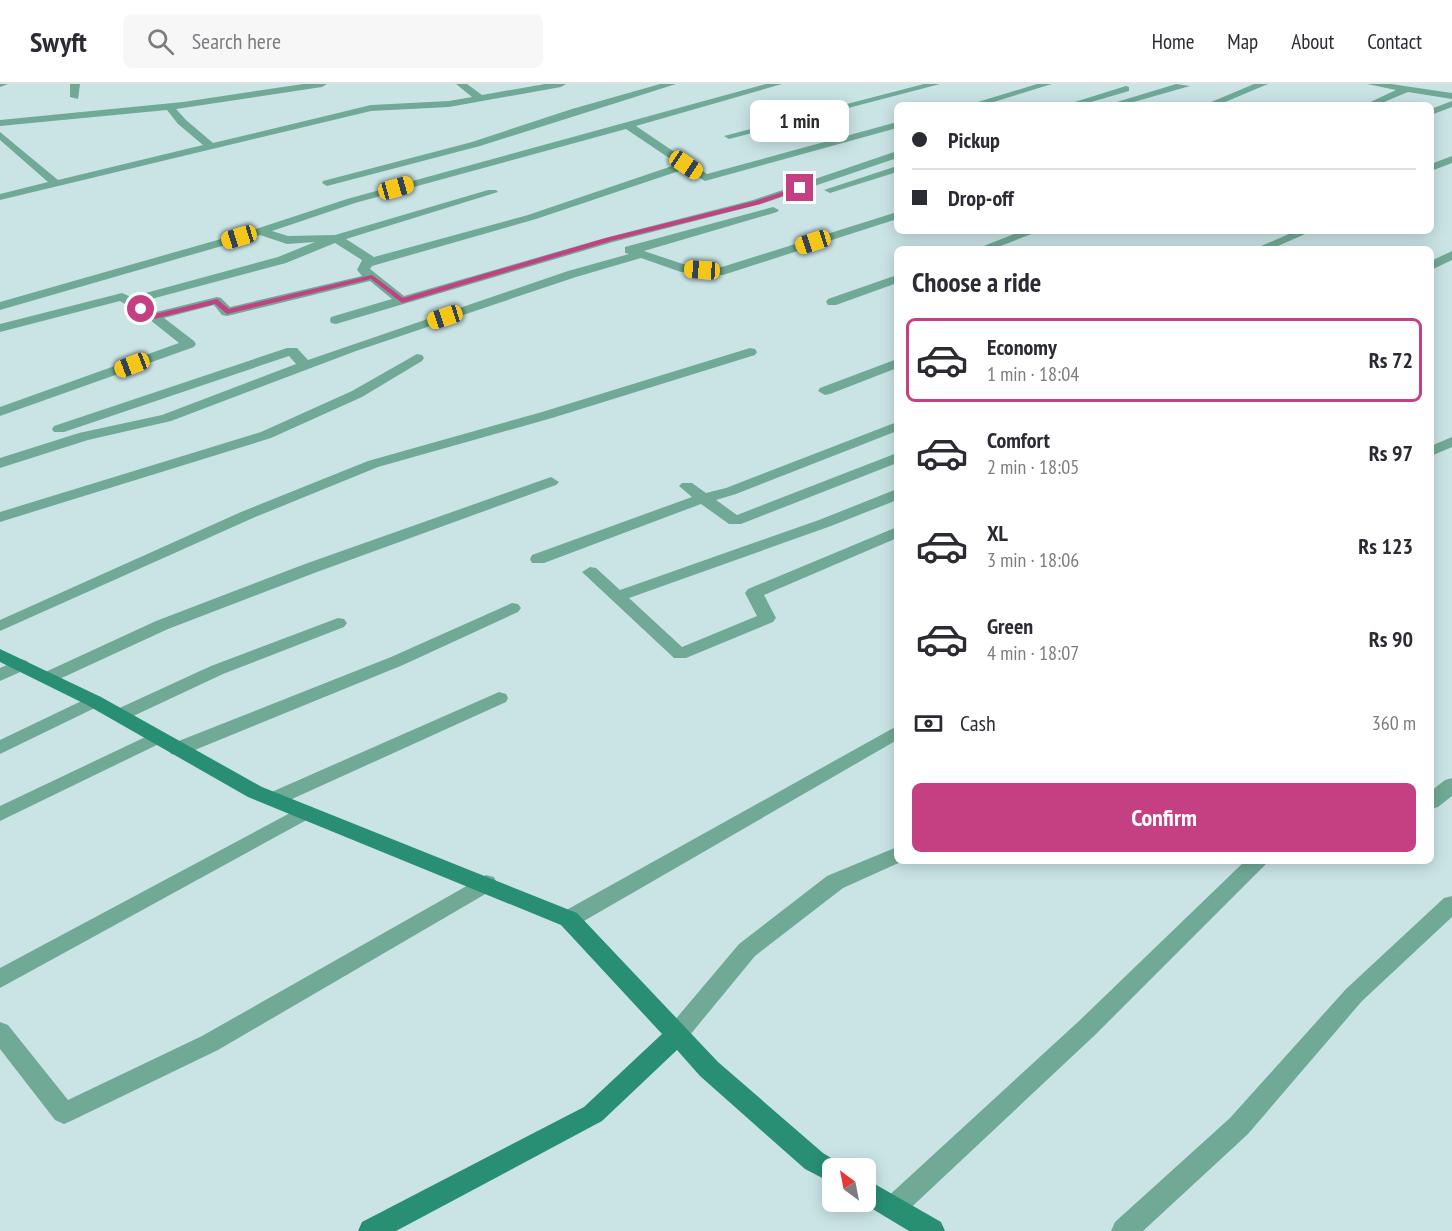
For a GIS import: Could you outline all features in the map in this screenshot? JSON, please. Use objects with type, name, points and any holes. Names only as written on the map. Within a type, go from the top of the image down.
[{"type":"street","points":[[75,84],[75,97]]},
{"type":"street","points":[[0,123],[170,107],[322,84]]},
{"type":"street","points":[[461,84],[480,98]]},
{"type":"street","points":[[0,197],[371,108],[449,104],[561,84]]},
{"type":"street","points":[[327,183],[476,144],[575,111],[671,84]]},
{"type":"street","points":[[0,306],[260,231],[351,201],[777,84]]},
{"type":"street","points":[[729,136],[935,84]]},
{"type":"street","points":[[984,102],[1047,84]]},
{"type":"street","points":[[1080,102],[1142,84]]},
{"type":"street","points":[[1124,102],[1185,86],[1181,84]]},
{"type":"street","points":[[1217,102],[1263,84]]},
{"type":"street","points":[[1371,84],[1452,96]]},
{"type":"street","points":[[229,89],[237,98]]},
{"type":"street","points":[[1376,102],[1405,90]]},
{"type":"street","points":[[1434,111],[1452,104]]},
{"type":"street","points":[[265,122],[342,105],[354,112]]},
{"type":"street","points":[[170,107],[182,122],[210,146]]},
{"type":"street","points":[[626,124],[705,178],[894,126]]},
{"type":"street","points":[[0,135],[55,183]]},
{"type":"street","points":[[336,320],[609,240],[758,202],[894,155]]},
{"type":"street","points":[[1434,167],[1452,159]]},
{"type":"street","points":[[367,262],[532,217],[686,165]]},
{"type":"street","points":[[820,194],[894,170]]},
{"type":"street","points":[[129,301],[271,263],[336,238],[492,192]]},
{"type":"street","points":[[0,463],[84,436],[166,418],[305,365],[572,274],[787,205]]},
{"type":"street","points":[[609,240],[636,253],[681,268],[723,271],[894,216]]},
{"type":"street","points":[[260,231],[287,240],[336,238],[369,258],[363,270],[402,301]]},
{"type":"street","points":[[990,246],[1024,234]]},
{"type":"street","points":[[1268,246],[1298,234]]},
{"type":"street","points":[[1434,264],[1452,255]]},
{"type":"street","points":[[154,316],[217,301],[227,312],[372,277]]},
{"type":"street","points":[[832,302],[894,280]]},
{"type":"street","points":[[0,328],[122,297],[154,316],[189,344],[0,412]]},
{"type":"street","points":[[59,429],[292,351],[305,365]]},
{"type":"street","points":[[0,626],[247,515],[373,464],[547,415],[750,352]]},
{"type":"street","points":[[0,517],[266,435],[357,394],[417,358]]},
{"type":"street","points":[[825,391],[894,364]]},
{"type":"street","points":[[538,559],[703,498],[730,491],[894,427]]},
{"type":"street","points":[[1434,450],[1452,441]]},
{"type":"street","points":[[687,486],[735,521],[894,459]]},
{"type":"street","points":[[47,678],[162,625],[311,568],[551,482]]},
{"type":"street","points":[[617,597],[825,523],[894,495]]},
{"type":"street","points":[[590,572],[680,654],[767,618],[754,593],[894,532]]},
{"type":"street","points":[[178,748],[397,661],[512,608]]},
{"type":"street","points":[[120,715],[217,670],[338,622]]},
{"type":"street","points":[[0,655],[94,701],[255,792],[568,919],[708,1069],[822,1166]]},
{"type":"street","points":[[0,675],[21,665]]},
{"type":"street","points":[[274,799],[498,698]]},
{"type":"street","points":[[0,748],[94,701]]},
{"type":"street","points":[[568,919],[894,734]]},
{"type":"street","points":[[0,814],[158,737]]},
{"type":"street","points":[[1434,800],[1452,785]]},
{"type":"street","points":[[0,978],[305,812]]},
{"type":"street","points":[[371,1231],[593,1114],[677,1035],[747,950],[835,882],[894,856]]},
{"type":"street","points":[[893,1208],[1095,1020],[1255,864]]},
{"type":"street","points":[[0,1032],[64,1113],[210,1043],[486,884]]},
{"type":"street","points":[[1124,1231],[1239,1126],[1354,995],[1452,904]]},
{"type":"street","points":[[876,1197],[932,1231]]},
{"type":"route","points":[[141,309],[154,316],[217,301],[227,312],[372,277],[402,301],[664,224],[758,202],[800,188]]}]
